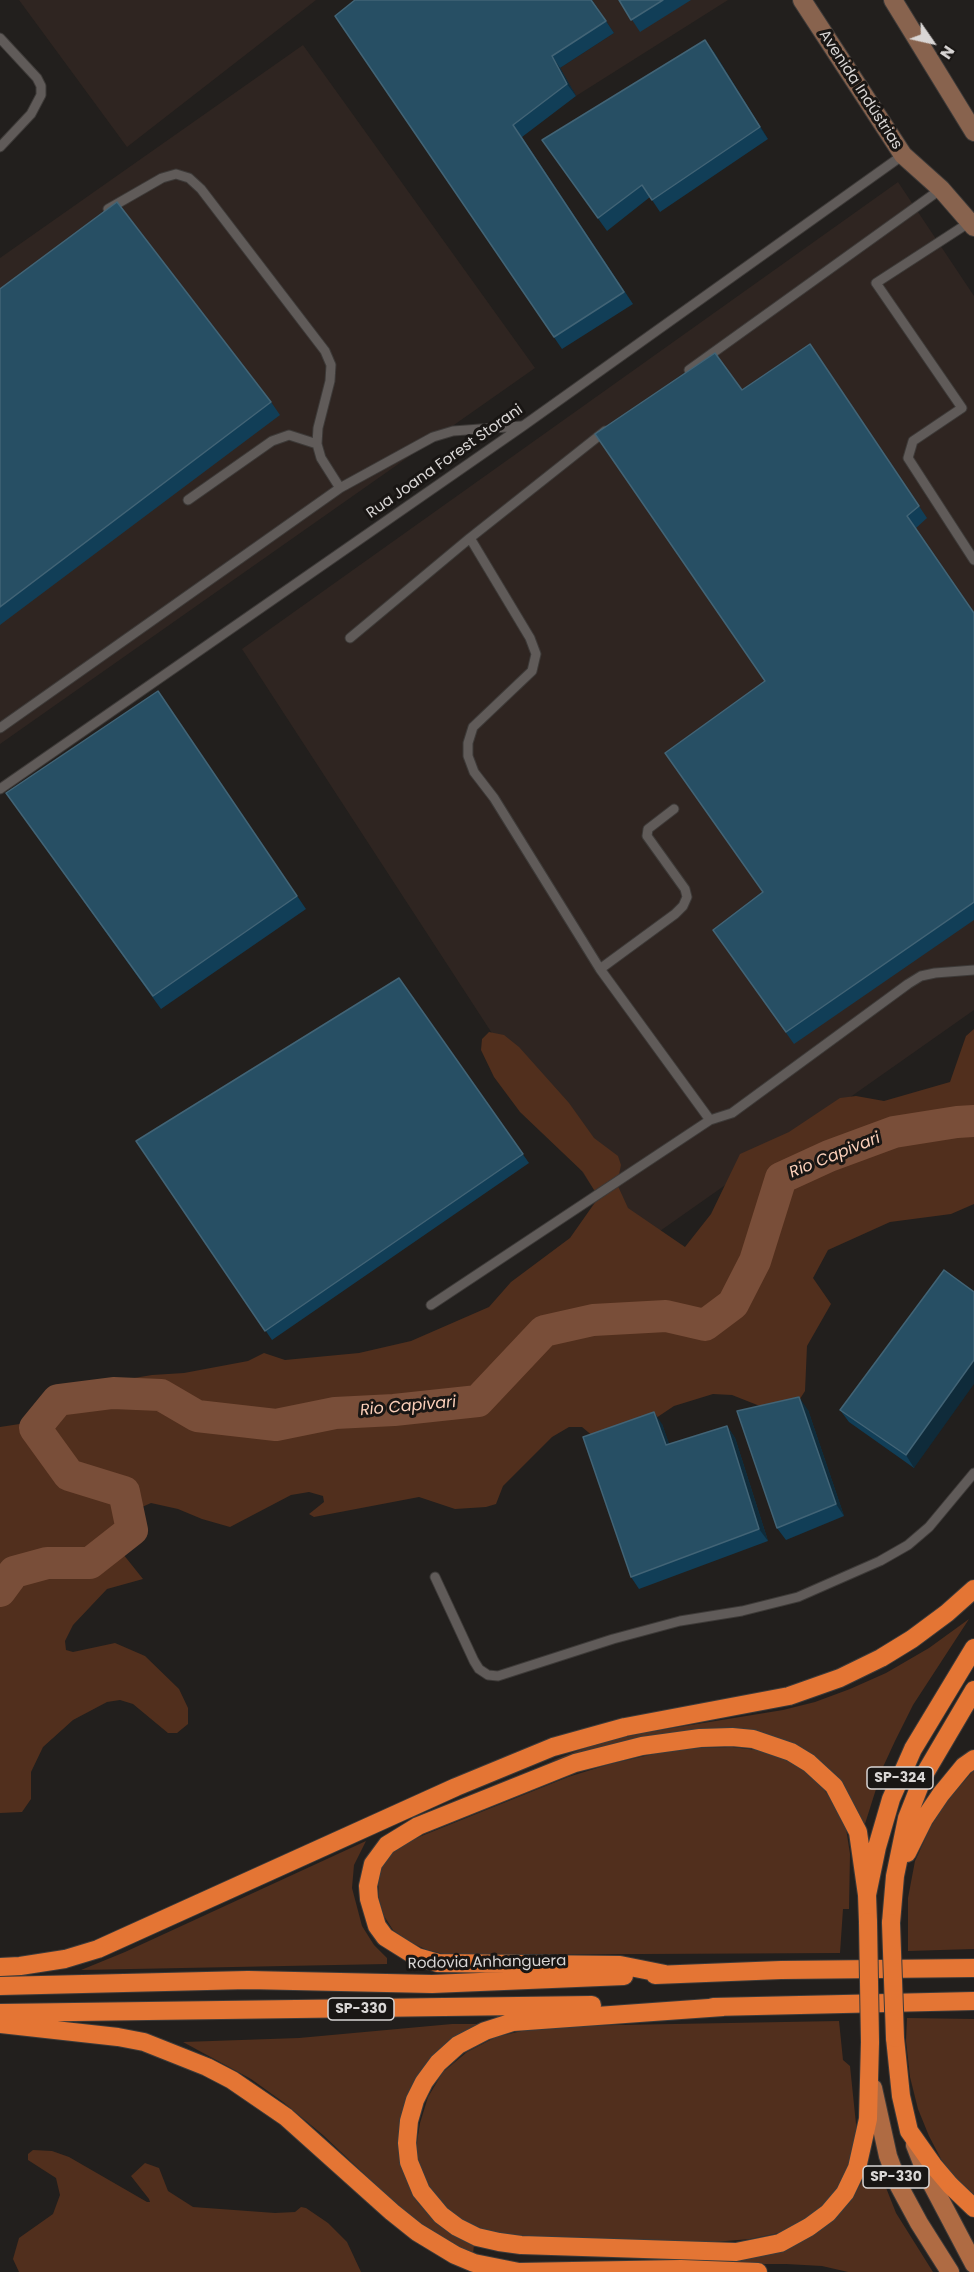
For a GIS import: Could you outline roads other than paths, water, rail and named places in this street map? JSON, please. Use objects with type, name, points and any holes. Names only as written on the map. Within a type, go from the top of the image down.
[{"type":"highway","points":[[0,1967],[65,1959],[98,1949],[456,1787],[553,1747],[625,1727],[789,1695],[840,1678],[912,1640],[974,1589]]},
{"type":"highway","name":"SP-324","points":[[870,2042],[867,1895],[877,1846],[891,1799],[913,1749],[974,1648]]},
{"type":"highway","name":"SP-324","points":[[895,2038],[891,1923],[895,1876],[907,1818],[924,1775],[974,1690]]},
{"type":"highway","points":[[665,1974],[620,1965],[438,1963],[417,1957],[385,1937],[377,1926],[369,1899],[368,1886],[373,1864],[387,1845],[418,1826],[575,1763],[642,1746],[700,1738],[732,1737],[753,1739],[791,1752],[822,1773],[834,1786],[858,1832],[867,1895]]},
{"type":"highway","points":[[895,1876],[929,1811],[964,1766],[974,1759]]},
{"type":"highway","name":"Rodovia Anhanguera","points":[[0,1986],[248,1980],[432,1984],[665,1974],[974,1967]]},
{"type":"highway","name":"SP-330","points":[[0,2013],[587,2005],[723,2007],[972,2001]]},
{"type":"highway","points":[[723,2007],[513,2022],[485,2031],[458,2045],[438,2063],[424,2082],[415,2100],[409,2121],[407,2143],[409,2162],[421,2191],[441,2216],[457,2227],[499,2242],[521,2245],[736,2252],[780,2243],[809,2227],[828,2213],[845,2193],[857,2168],[868,2119],[870,2072]]},
{"type":"highway","points":[[0,2024],[135,2040],[207,2067],[286,2117],[417,2232],[446,2250],[474,2263],[519,2272],[681,2269],[758,2272]]},
{"type":"highway","name":"SP-330","points":[[895,2038],[901,2096],[909,2131]]},
{"type":"highway","name":"SP-330","points":[[870,2042],[870,2072]]},
{"type":"highway","points":[[909,2131],[933,2165],[974,2208]]},
{"type":"main road","name":"SP-330","points":[[870,2072],[888,2156],[899,2186],[950,2272]]},
{"type":"main road","name":"SP-330","points":[[909,2131],[926,2173],[974,2264]]},
{"type":"street","name":"Avenida Indústrias","points":[[802,0],[903,155],[941,189],[972,224]]},
{"type":"street","points":[[893,0],[974,132]]},
{"type":"lane","points":[[0,38],[38,78],[41,95],[31,114],[0,147]]},
{"type":"lane","name":"Rua Joana Forest Storani","points":[[0,789],[523,426],[903,155]]},
{"type":"lane","points":[[99,216],[162,178],[176,174],[189,178],[201,189],[325,351],[331,365],[330,381],[318,428],[317,444],[321,458],[340,488]]},
{"type":"lane","points":[[680,377],[941,189]]},
{"type":"lane","points":[[972,224],[876,283],[962,408],[913,441],[908,459],[974,560]]},
{"type":"lane","points":[[350,638],[470,538],[612,425]]},
{"type":"lane","points":[[0,728],[340,488],[433,437],[453,431],[523,426]]},
{"type":"lane","points":[[188,500],[272,441],[289,435],[317,444]]},
{"type":"lane","points":[[470,538],[530,638],[536,654],[532,671],[473,727],[468,743],[468,756],[474,772],[494,798],[600,969],[710,1120]]},
{"type":"lane","points":[[600,969],[683,906],[687,897],[685,889],[647,836],[648,829],[674,809]]},
{"type":"lane","points":[[431,1305],[710,1120],[732,1113],[914,980],[935,973],[974,970]]},
{"type":"lane","points":[[435,1577],[479,1670],[488,1675],[498,1676],[680,1621],[742,1611],[798,1597],[880,1561],[908,1545],[929,1527],[974,1473]]},
{"type":"waterway","name":"Rio Capivari","points":[[0,1591],[14,1572],[47,1563],[90,1563],[132,1530],[124,1492],[69,1475],[35,1428],[58,1400],[113,1393],[161,1395],[197,1416],[276,1425],[335,1413],[394,1410],[478,1401],[544,1331],[593,1320],[666,1316],[705,1325],[733,1304],[755,1261],[781,1178],[829,1156],[894,1132],[974,1121]]}]
